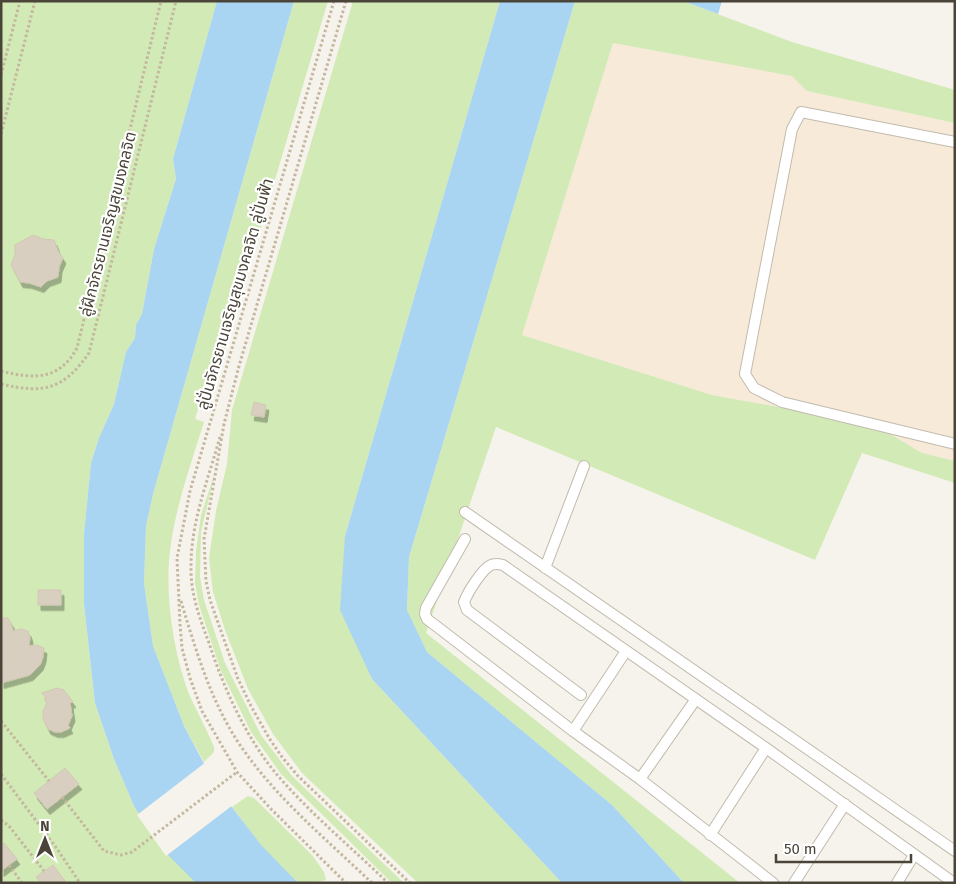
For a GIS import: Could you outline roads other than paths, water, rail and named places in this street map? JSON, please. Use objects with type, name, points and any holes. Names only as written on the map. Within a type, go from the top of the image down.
[{"type":"lane","points":[[955,142],[801,112],[792,129],[745,374],[754,388],[782,402],[955,444]]},
{"type":"lane","points":[[545,568],[584,466]]},
{"type":"lane","points":[[465,512],[955,851]]},
{"type":"lane","points":[[465,540],[426,608],[425,614],[428,619],[573,731],[640,779],[773,883]]},
{"type":"lane","points":[[582,695],[467,610],[464,602],[468,591],[489,565],[503,565],[766,748],[954,883]]},
{"type":"lane","points":[[573,731],[626,651]]},
{"type":"lane","points":[[640,779],[696,699]]},
{"type":"lane","points":[[710,835],[766,748]]},
{"type":"lane","points":[[794,883],[845,804]]},
{"type":"lane","points":[[897,883],[914,854]]},
{"type":"water","points":[[217,1],[294,1],[153,494],[146,526],[144,583],[153,646],[184,726],[217,788],[262,846],[298,883],[196,883],[167,854],[134,806],[114,759],[95,703],[84,604],[84,534],[91,463],[99,438],[114,404],[126,352],[135,338],[136,325],[142,314],[154,249],[176,179],[173,159]]},
{"type":"water","points":[[500,1],[575,1],[409,557],[407,610],[427,652],[612,805],[684,883],[562,883],[372,679],[340,610],[345,536]]},
{"type":"water","points":[[683,1],[722,1],[718,14]]}]
